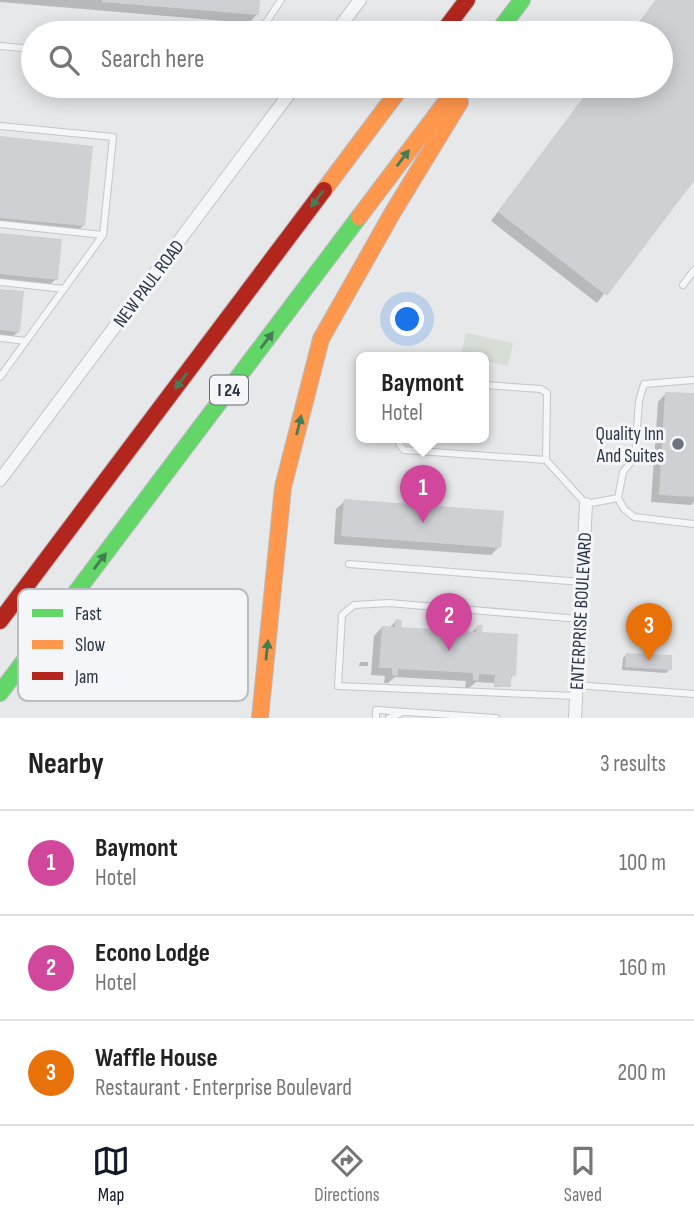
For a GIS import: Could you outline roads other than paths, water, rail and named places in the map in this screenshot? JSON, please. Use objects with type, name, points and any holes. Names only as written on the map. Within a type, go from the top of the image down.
[{"type":"highway","points":[[451,21],[467,0]]},
{"type":"highway","points":[[506,21],[523,0]]},
{"type":"highway","points":[[510,21],[523,0]]},
{"type":"highway","name":"I 24","points":[[24,589],[393,98]]},
{"type":"highway","name":"I 24","points":[[79,589],[449,98]]},
{"type":"highway","points":[[260,718],[283,487],[321,339],[393,212],[464,98]]},
{"type":"highway","name":"I 24","points":[[0,621],[18,597]]},
{"type":"highway","name":"I 24","points":[[0,694],[18,670]]},
{"type":"street","points":[[344,21],[360,0]]},
{"type":"street","name":"NEW PAUL ROAD","points":[[0,480],[286,98]]},
{"type":"street","name":"ENTERPRISE BOULEVARD","points":[[575,718],[586,504]]},
{"type":"lane","points":[[267,21],[281,0]]},
{"type":"lane","points":[[0,46],[21,48]]},
{"type":"lane","points":[[0,126],[113,137],[103,235],[0,376]]},
{"type":"lane","points":[[0,224],[103,235]]},
{"type":"lane","points":[[683,285],[694,270]]},
{"type":"lane","points":[[0,282],[64,289]]},
{"type":"lane","points":[[0,338],[26,341]]},
{"type":"lane","points":[[694,380],[644,384],[639,401],[635,457],[623,472],[618,498],[624,509],[634,517],[694,524]]},
{"type":"lane","points":[[489,385],[541,389],[547,393],[546,460],[586,504],[618,498]]},
{"type":"lane","points":[[399,443],[404,450],[546,460]]},
{"type":"lane","points":[[349,564],[582,582]]},
{"type":"lane","points":[[580,619],[389,603],[354,605],[342,615],[338,685],[694,694]]},
{"type":"lane","points":[[376,718],[376,710],[496,718]]},
{"type":"lane","points":[[389,718],[402,712]]},
{"type":"place","name":"Quality Inn And Suites","points":[[678,444]]},
{"type":"place","name":"Baymont","points":[[423,523]]},
{"type":"place","name":"Econo Lodge","points":[[449,651]]},
{"type":"place","name":"Waffle House","points":[[649,661]]}]
